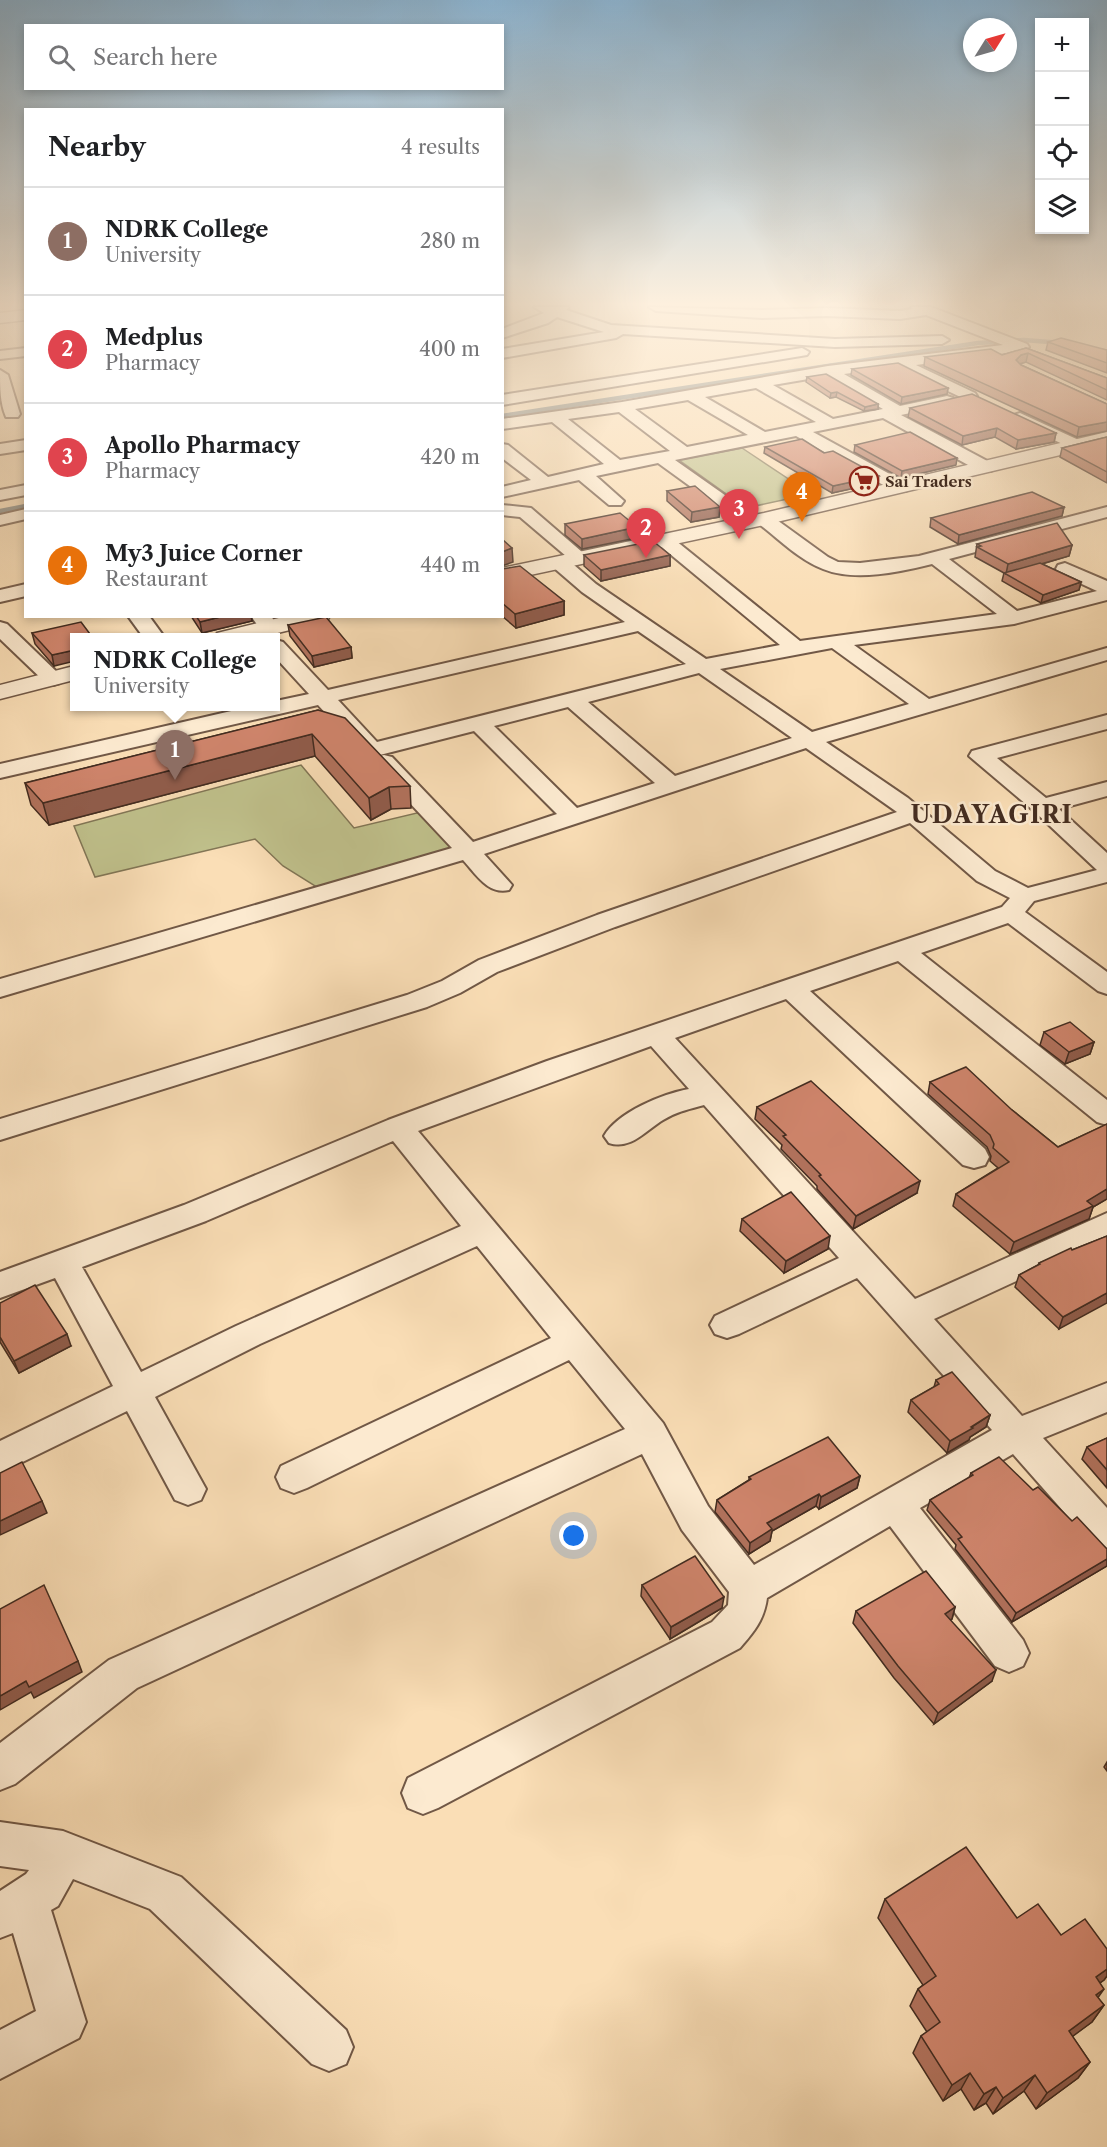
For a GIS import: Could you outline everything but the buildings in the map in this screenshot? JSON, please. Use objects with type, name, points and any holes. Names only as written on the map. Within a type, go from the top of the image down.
[{"type":"street","points":[[504,424],[620,407]]},
{"type":"street","points":[[622,407],[684,453]]},
{"type":"street","points":[[711,407],[764,438]]},
{"type":"street","points":[[801,407],[831,424]]},
{"type":"street","points":[[884,407],[985,467]]},
{"type":"street","points":[[504,504],[546,483],[617,466],[925,407]]},
{"type":"street","points":[[1004,410],[1077,445]]},
{"type":"street","points":[[553,415],[617,466]]},
{"type":"street","points":[[799,431],[900,488]]},
{"type":"street","points":[[504,575],[758,521],[1107,438]]},
{"type":"street","points":[[0,449],[24,444]]},
{"type":"street","points":[[504,451],[546,483]]},
{"type":"street","points":[[662,458],[830,565],[848,567],[902,565],[1107,512]]},
{"type":"street","points":[[583,474],[615,501]]},
{"type":"street","points":[[0,495],[24,490]]},
{"type":"street","points":[[504,504],[525,512],[570,560],[589,588],[914,814],[1107,985]]},
{"type":"street","points":[[0,520],[24,518]]},
{"type":"street","points":[[664,540],[796,648]]},
{"type":"street","points":[[935,557],[1014,618]]},
{"type":"street","points":[[1065,569],[1107,588]]},
{"type":"street","points":[[0,596],[24,590]]},
{"type":"street","points":[[372,750],[703,666],[796,648],[1014,618],[1107,594]]},
{"type":"street","points":[[140,618],[151,633]]},
{"type":"street","points":[[267,632],[312,618]]},
{"type":"street","points":[[280,708],[642,624]]},
{"type":"street","points":[[0,628],[64,676]]},
{"type":"street","points":[[837,642],[925,706]]},
{"type":"street","points":[[280,647],[372,750],[500,885]]},
{"type":"street","points":[[0,988],[469,850],[809,740],[1107,654]]},
{"type":"street","points":[[0,692],[64,676]]},
{"type":"street","points":[[572,699],[670,784]]},
{"type":"street","points":[[0,771],[266,711]]},
{"type":"street","points":[[1107,722],[980,756],[1042,806],[1107,866]]},
{"type":"street","points":[[478,723],[572,816]]},
{"type":"street","points":[[1042,806],[1107,789]]},
{"type":"street","points":[[0,1130],[417,1000],[451,987],[488,966],[606,921],[914,814]]},
{"type":"street","points":[[0,1285],[195,1213],[398,1127],[557,1068],[902,951],[1018,904],[1107,875]]},
{"type":"street","points":[[902,951],[1107,1115]]},
{"type":"street","points":[[791,989],[974,1157]]},
{"type":"street","points":[[657,1035],[909,1316],[1018,1433],[1044,1467],[1107,1534]]},
{"type":"street","points":[[619,1136],[652,1113],[674,1102],[710,1094]]},
{"type":"street","points":[[398,1127],[650,1434],[695,1518],[749,1588],[746,1612],[726,1635],[423,1792]]},
{"type":"street","points":[[909,1316],[1107,1225]]},
{"type":"street","points":[[0,1458],[248,1335],[482,1230]]},
{"type":"street","points":[[63,1262],[188,1489]]},
{"type":"street","points":[[727,1325],[861,1262]]},
{"type":"street","points":[[294,1477],[574,1342]]},
{"type":"street","points":[[749,1588],[1018,1433],[1107,1397]]},
{"type":"street","points":[[0,1769],[123,1674],[650,1434]]},
{"type":"street","points":[[895,1504],[1009,1653]]},
{"type":"street","points":[[0,1844],[63,1853],[165,1893],[329,2047]]},
{"type":"street","points":[[0,2055],[63,2022],[13,1908],[42,1890],[63,1853]]},
{"type":"green space","points":[[742,448],[811,494],[746,508],[679,460]]},
{"type":"green space","points":[[301,765],[354,828],[421,812],[456,849],[323,891],[283,866],[255,839],[95,877],[74,826]]},
{"type":"waterway","points":[[504,416],[559,407]]},
{"type":"waterway","points":[[0,511],[24,506]]},
{"type":"place","name":"Sai Traders","points":[[864,481]]},
{"type":"place","name":"My3 Juice Corner","points":[[802,522]]},
{"type":"place","name":"Apollo Pharmacy","points":[[739,539]]},
{"type":"place","name":"Medplus","points":[[646,558]]},
{"type":"place","name":"NDRK College","points":[[175,780]]},
{"type":"district","name":"UDAYAGIRI","points":[[992,814]]}]
